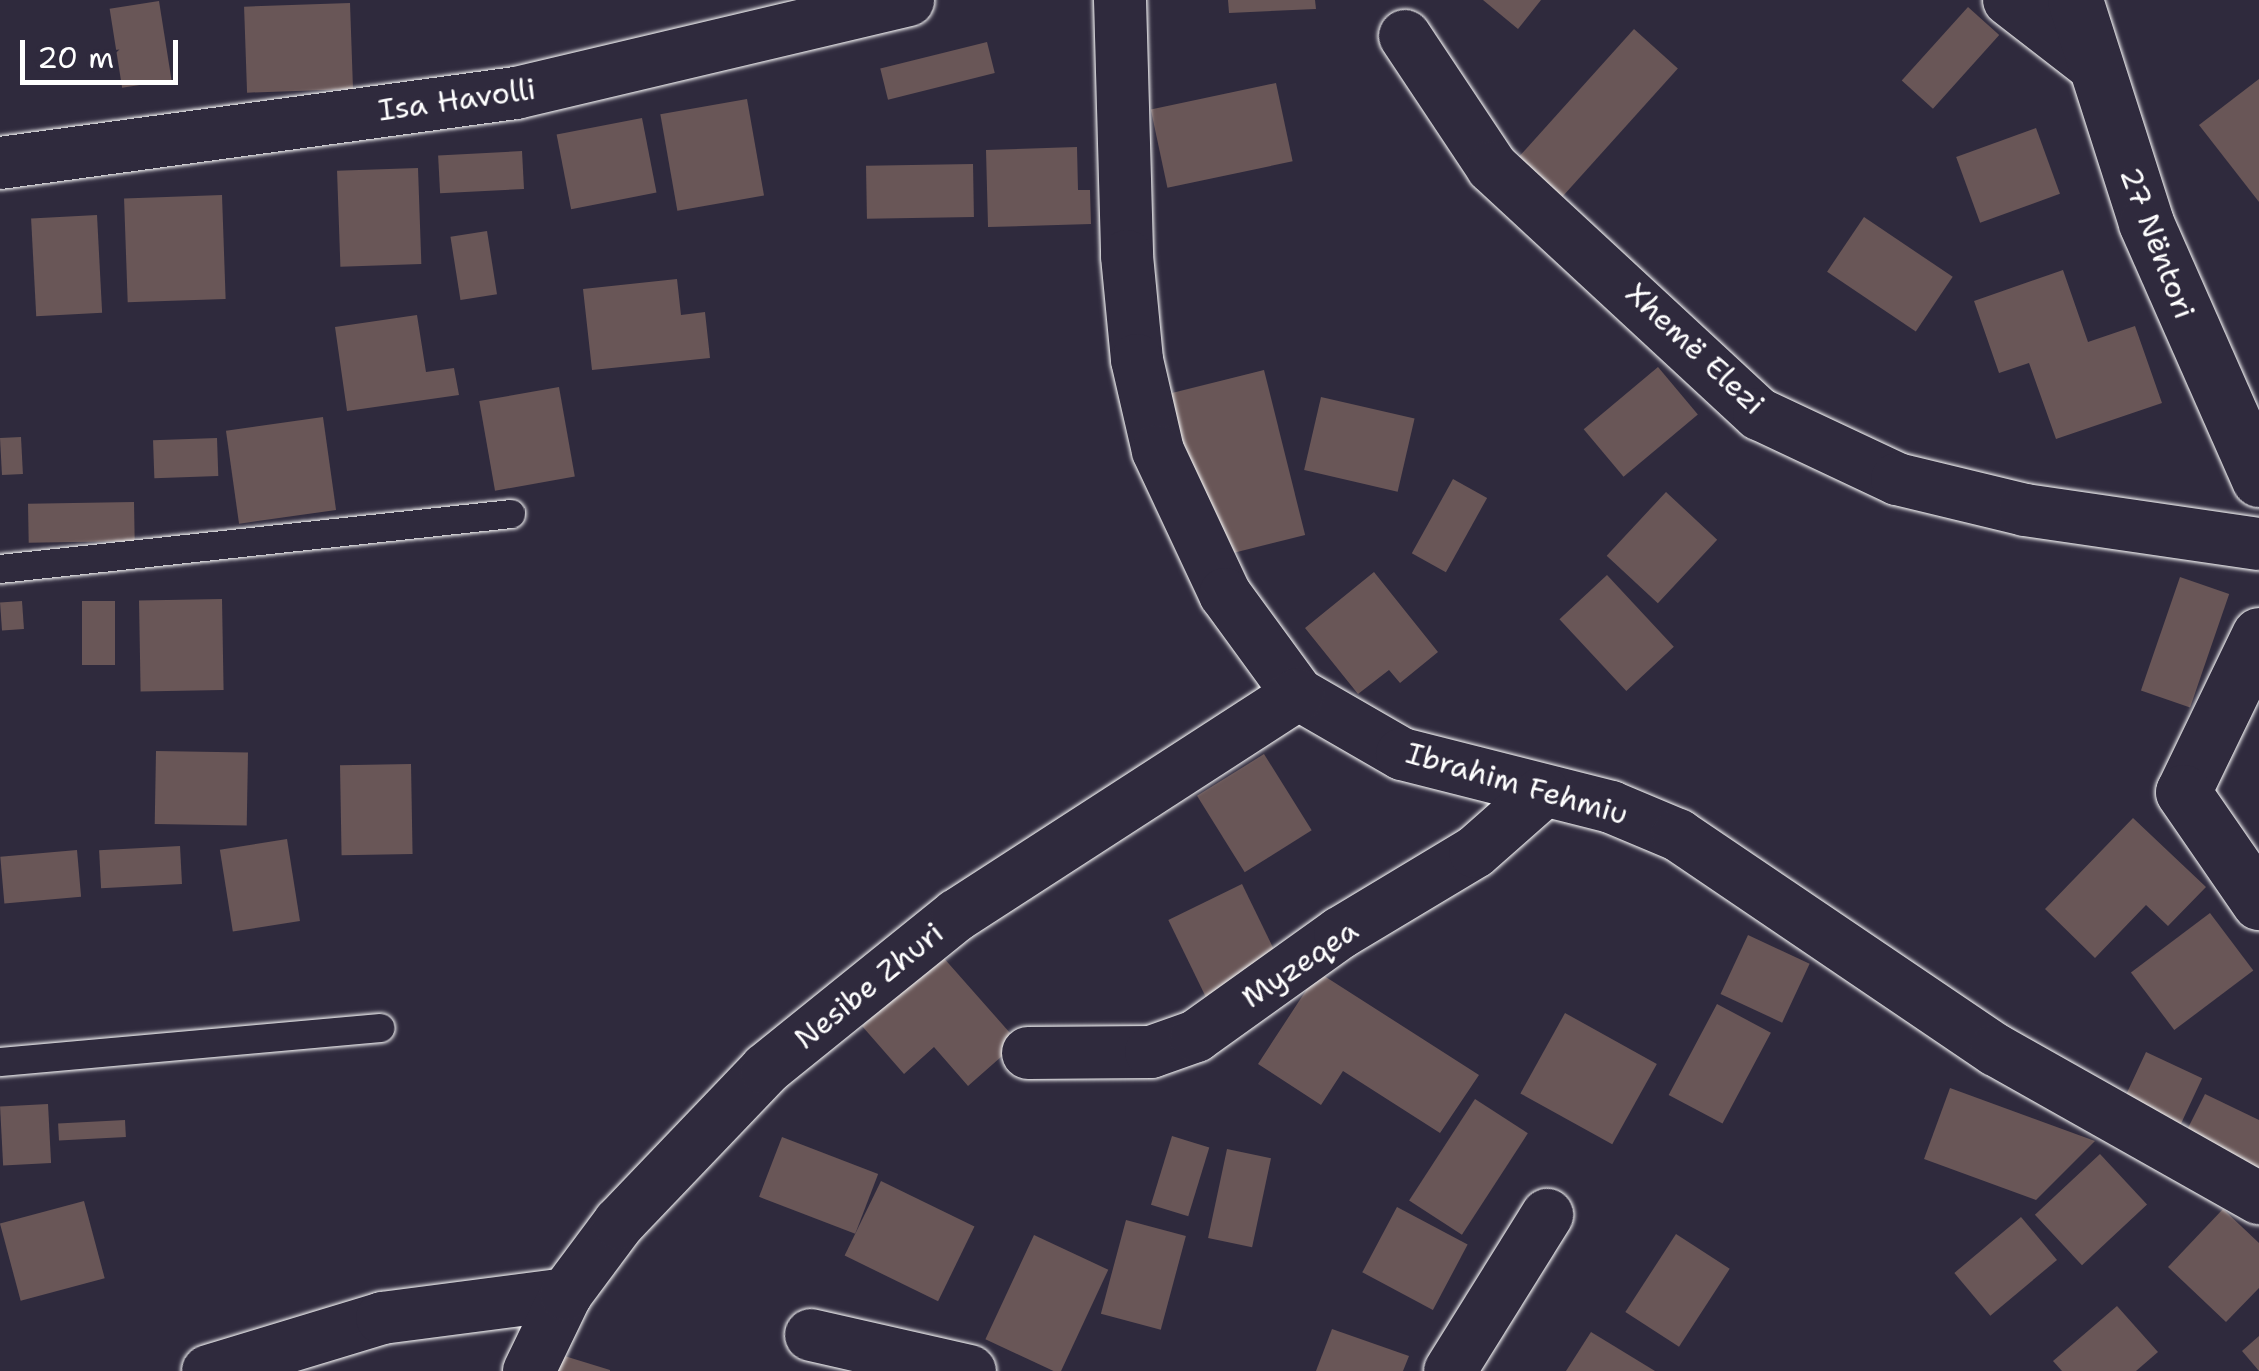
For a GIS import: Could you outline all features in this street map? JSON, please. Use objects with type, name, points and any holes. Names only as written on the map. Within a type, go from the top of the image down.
[{"type":"street","name":"Isa Havolli","points":[[0,163],[516,93],[908,0]]},
{"type":"street","name":"Ibrahim Fehmiu","points":[[1120,0],[1127,256],[1137,360],[1158,452],[1225,594],[1298,694],[1402,754],[1612,807],[1678,835],[1996,1050],[2259,1198]]},
{"type":"street","points":[[2009,0],[2097,68]]},
{"type":"street","name":"27 Nëntori","points":[[2075,0],[2146,224],[2259,479]]},
{"type":"street","name":"Xhemë Elezi","points":[[1406,36],[1492,167],[1759,414],[1897,479],[2025,510],[2259,544]]},
{"type":"street","points":[[2259,635],[2184,792],[2259,902]]},
{"type":"street","name":"Nesibe Zhuri","points":[[528,1371],[566,1294],[688,1146],[851,997],[958,915],[1298,694]]},
{"type":"street","name":"Myzeqea","points":[[1028,1054],[1151,1052],[1196,1036],[1340,933],[1476,852],[1543,792]]},
{"type":"street","points":[[1450,1371],[1547,1215]]},
{"type":"street","points":[[208,1371],[382,1318],[566,1294]]},
{"type":"street","points":[[811,1335],[970,1371]]},
{"type":"lane","points":[[0,569],[511,514]]},
{"type":"lane","points":[[0,1062],[380,1028]]},
{"type":"building","points":[[1228,0],[1315,0],[1316,9],[1229,13]]},
{"type":"building","points":[[1483,0],[1541,0],[1518,29]]},
{"type":"building","points":[[159,1],[172,80],[122,88],[110,9]]},
{"type":"building","points":[[350,3],[353,89],[247,93],[244,7]]},
{"type":"building","points":[[1968,7],[1999,35],[1933,109],[1902,81]]},
{"type":"building","points":[[1634,29],[1678,68],[1558,202],[1514,162]]},
{"type":"building","points":[[987,42],[995,73],[888,100],[880,69]]},
{"type":"building","points":[[2259,79],[2259,202],[2199,125]]},
{"type":"building","points":[[1276,83],[1293,161],[1167,188],[1151,110]]},
{"type":"building","points":[[747,99],[764,196],[677,211],[660,114]]},
{"type":"building","points":[[642,118],[657,193],[571,209],[557,135]]},
{"type":"building","points":[[2036,128],[2060,194],[1980,223],[1956,157]]},
{"type":"building","points":[[1077,147],[1078,190],[1090,190],[1091,224],[988,227],[986,150]]},
{"type":"building","points":[[522,151],[524,189],[440,193],[438,155]]},
{"type":"building","points":[[973,164],[974,217],[867,219],[866,166]]},
{"type":"building","points":[[418,168],[421,264],[340,267],[337,171]]},
{"type":"building","points":[[222,195],[226,299],[128,302],[124,198]]},
{"type":"building","points":[[97,215],[102,313],[36,316],[31,218]]},
{"type":"building","points":[[1864,217],[1953,277],[1916,332],[1827,272]]},
{"type":"building","points":[[487,231],[497,294],[460,300],[450,237]]},
{"type":"building","points":[[2063,270],[2088,342],[2135,326],[2162,403],[2056,439],[2029,363],[1999,373],[1974,301]]},
{"type":"building","points":[[677,279],[681,315],[705,312],[710,358],[592,370],[583,289]]},
{"type":"building","points":[[417,315],[426,372],[454,368],[459,395],[347,411],[335,327]]},
{"type":"building","points":[[1658,367],[1698,414],[1624,477],[1584,429]]},
{"type":"building","points":[[1264,370],[1305,535],[1209,559],[1168,394]]},
{"type":"building","points":[[559,387],[575,477],[495,491],[479,401]]},
{"type":"building","points":[[1321,397],[1415,419],[1398,492],[1304,470]]},
{"type":"building","points":[[323,417],[336,510],[239,524],[226,431]]},
{"type":"building","points":[[21,437],[23,474],[2,475],[0,438]]},
{"type":"building","points":[[217,438],[218,476],[154,478],[153,440]]},
{"type":"building","points":[[1453,479],[1487,498],[1446,572],[1412,553]]},
{"type":"building","points":[[1666,492],[1717,540],[1658,603],[1607,556]]},
{"type":"building","points":[[134,502],[135,541],[29,543],[28,504]]},
{"type":"building","points":[[1374,572],[1438,652],[1400,683],[1389,670],[1358,694],[1305,628]]},
{"type":"building","points":[[1607,575],[1674,647],[1626,691],[1559,619]]},
{"type":"building","points":[[2180,577],[2229,594],[2190,707],[2141,690]]},
{"type":"building","points":[[222,599],[224,690],[141,691],[139,600]]},
{"type":"building","points":[[22,601],[24,629],[2,630],[0,603]]},
{"type":"building","points":[[82,601],[115,601],[115,665],[82,665]]},
{"type":"building","points":[[156,751],[248,753],[247,826],[155,824]]},
{"type":"building","points":[[1264,754],[1312,830],[1245,872],[1197,796]]},
{"type":"building","points":[[411,764],[413,854],[342,855],[340,765]]},
{"type":"building","points":[[2133,818],[2206,887],[2168,926],[2146,905],[2095,958],[2045,909]]},
{"type":"building","points":[[287,839],[300,921],[233,932],[220,850]]},
{"type":"building","points":[[180,846],[182,884],[101,888],[99,850]]},
{"type":"building","points":[[77,850],[81,897],[4,904],[0,857]]},
{"type":"building","points":[[1242,884],[1280,962],[1206,998],[1168,920]]},
{"type":"building","points":[[2210,913],[2253,971],[2174,1030],[2131,973]]},
{"type":"building","points":[[1748,935],[1810,964],[1782,1023],[1721,994]]},
{"type":"building","points":[[942,956],[1018,1042],[968,1086],[934,1047],[904,1074],[862,1026]]},
{"type":"building","points":[[1318,972],[1479,1075],[1440,1133],[1343,1071],[1321,1105],[1258,1064]]},
{"type":"building","points":[[1717,1004],[1771,1033],[1723,1124],[1669,1095]]},
{"type":"building","points":[[1565,1013],[1657,1064],[1612,1144],[1520,1093]]},
{"type":"building","points":[[2146,1052],[2202,1078],[2176,1135],[2119,1109]]},
{"type":"building","points":[[1950,1088],[2095,1141],[2036,1200],[1924,1159]]},
{"type":"building","points":[[2205,1094],[2259,1120],[2259,1173],[2181,1142]]},
{"type":"building","points":[[1475,1099],[1528,1133],[1462,1235],[1409,1200]]},
{"type":"building","points":[[48,1104],[51,1163],[3,1165],[0,1107]]},
{"type":"building","points":[[125,1120],[126,1137],[59,1140],[58,1124]]},
{"type":"building","points":[[1172,1136],[1209,1147],[1188,1216],[1151,1205]]},
{"type":"building","points":[[782,1137],[878,1174],[855,1234],[759,1197]]},
{"type":"building","points":[[1227,1149],[1271,1158],[1252,1247],[1208,1238]]},
{"type":"building","points":[[2100,1154],[2147,1204],[2082,1265],[2035,1215]]},
{"type":"building","points":[[881,1181],[974,1227],[938,1301],[845,1256]]},
{"type":"building","points":[[84,1201],[105,1278],[21,1301],[0,1224]]},
{"type":"building","points":[[1397,1207],[1468,1245],[1433,1310],[1362,1272]]},
{"type":"building","points":[[2223,1209],[2259,1243],[2259,1288],[2226,1322],[2168,1267]]},
{"type":"building","points":[[2021,1217],[2057,1260],[1990,1316],[1954,1273]]},
{"type":"building","points":[[1126,1220],[1186,1236],[1161,1330],[1101,1314]]},
{"type":"building","points":[[1676,1234],[1730,1269],[1679,1347],[1625,1312]]},
{"type":"building","points":[[1034,1235],[1108,1270],[1061,1371],[985,1339]]},
{"type":"building","points":[[2117,1306],[2158,1352],[2136,1371],[2062,1371],[2053,1361]]},
{"type":"building","points":[[1332,1329],[1409,1356],[1403,1371],[1316,1371]]},
{"type":"building","points":[[1591,1332],[1655,1371],[1566,1371]]},
{"type":"building","points":[[2259,1336],[2259,1371],[2242,1351]]},
{"type":"building","points":[[558,1354],[610,1370],[610,1371],[552,1371]]}]
